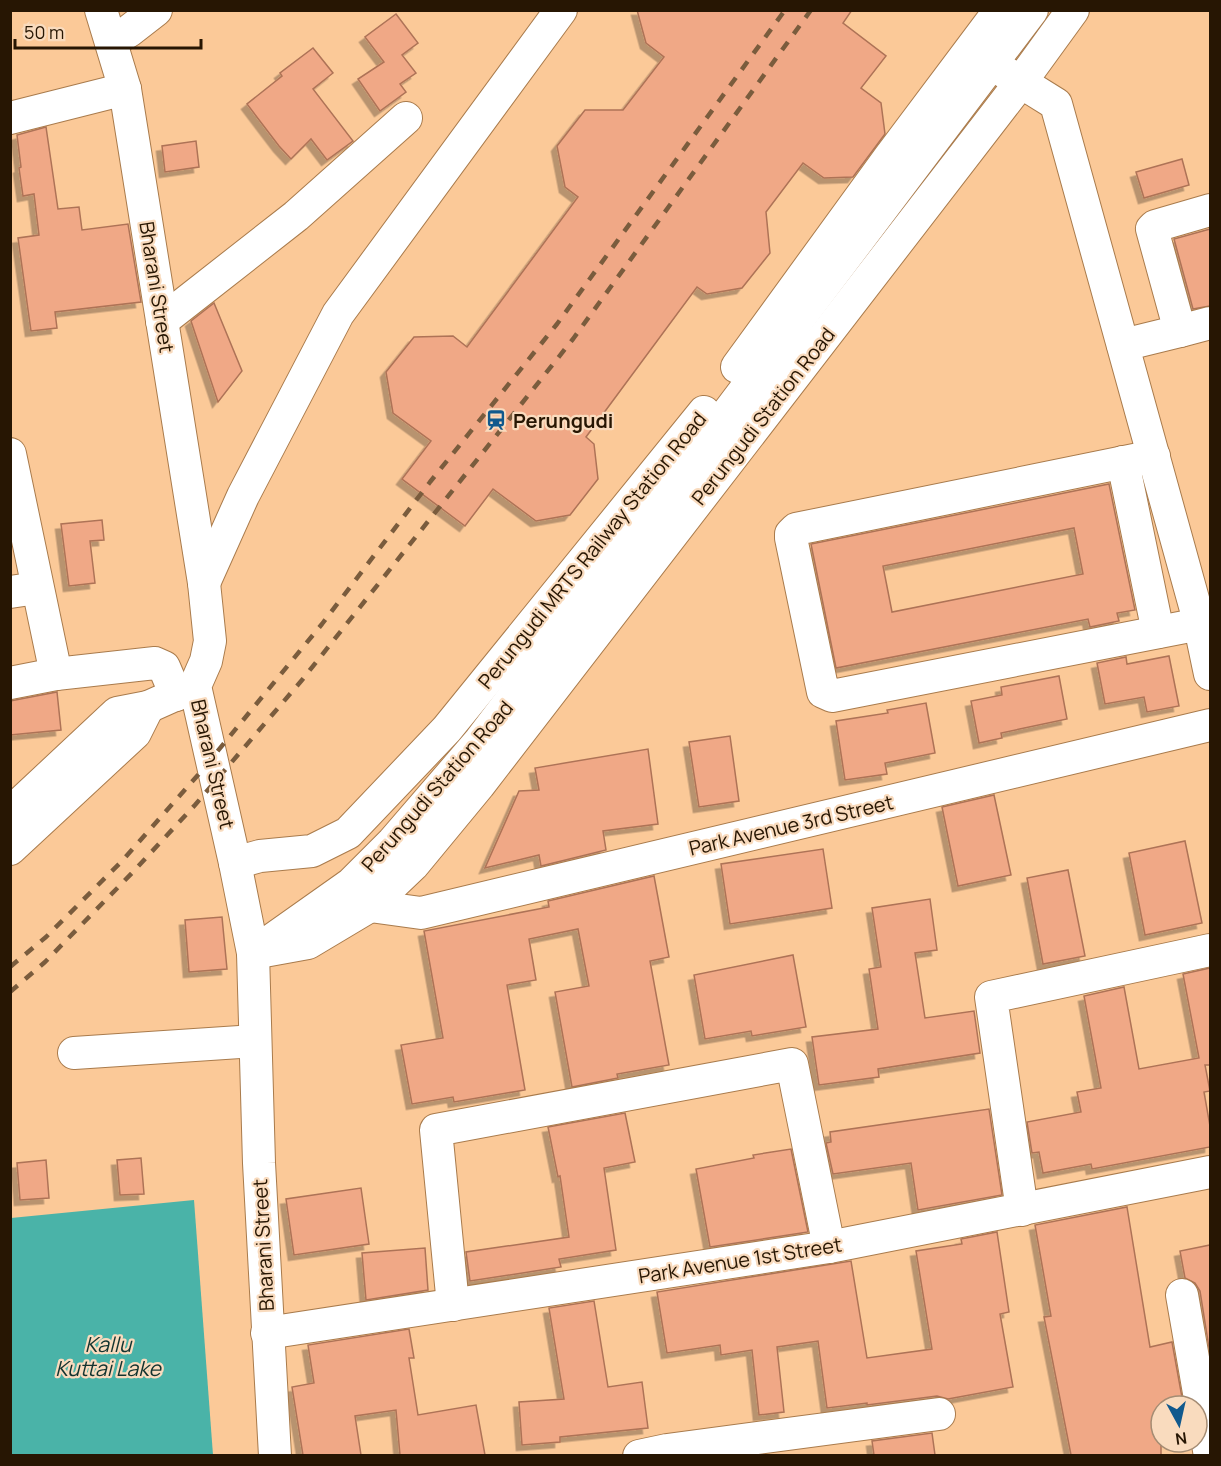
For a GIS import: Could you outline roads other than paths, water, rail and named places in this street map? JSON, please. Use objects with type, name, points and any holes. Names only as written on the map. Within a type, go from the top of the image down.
[{"type":"street","name":"Bharani Street","points":[[101,10],[124,89],[204,583],[210,641],[206,661],[185,691],[235,863],[253,953],[267,1333],[275,1455]]},
{"type":"street","points":[[111,42],[156,10]]},
{"type":"street","points":[[204,583],[243,496],[338,314],[561,10]]},
{"type":"street","points":[[900,166],[1000,10]]},
{"type":"street","name":"Perungudi Station Road","points":[[253,953],[351,884],[393,842],[480,741],[900,166],[993,64],[1032,10]]},
{"type":"street","name":"Perungudi Station Road","points":[[253,953],[308,943],[370,906],[413,866],[479,785],[1020,83],[1073,10]]},
{"type":"street","points":[[993,64],[1056,104],[1154,456],[1203,618],[1210,675]]},
{"type":"street","points":[[10,118],[124,89]]},
{"type":"street","points":[[162,321],[296,216],[406,117]]},
{"type":"street","name":"Perungudi MRTS Railway Station Road","points":[[235,863],[260,856],[312,851],[348,833],[447,729],[900,166]]},
{"type":"street","points":[[1180,331],[1152,229],[1155,226],[1210,210]]},
{"type":"street","points":[[1123,345],[1210,323]]},
{"type":"street","points":[[10,454],[24,590],[56,674]]},
{"type":"street","points":[[1154,456],[796,529],[791,534],[791,538],[823,692],[832,696],[1158,632],[1203,618]]},
{"type":"street","points":[[1123,462],[1158,632]]},
{"type":"street","points":[[10,683],[56,674],[155,663],[164,668],[185,691],[148,707],[117,713],[10,813]]},
{"type":"street","points":[[10,849],[135,733],[148,707]]},
{"type":"street","name":"Park Avenue 3rd Street","points":[[370,906],[421,913],[1210,724]]},
{"type":"street","points":[[1022,1210],[991,997],[1210,950]]},
{"type":"street","points":[[74,1053],[255,1041]]},
{"type":"street","points":[[453,1305],[436,1130],[792,1064],[829,1247]]},
{"type":"street","name":"Park Avenue 1st Street","points":[[267,1333],[829,1247],[1210,1172]]},
{"type":"street","points":[[1182,1295],[1210,1455]]},
{"type":"street","points":[[658,1454],[939,1414]]},
{"type":"water","name":"Kallu Kuttai Lake","points":[[194,1200],[213,1455],[11,1455],[11,1218]]},
{"type":"railway","points":[[10,967],[46,937],[122,861],[198,775],[322,624],[430,482],[557,324],[785,10]]},
{"type":"railway","points":[[10,992],[45,962],[132,873],[195,805],[302,680],[573,339],[811,10]]},
{"type":"place","name":"Perungudi","points":[[496,420]]}]
